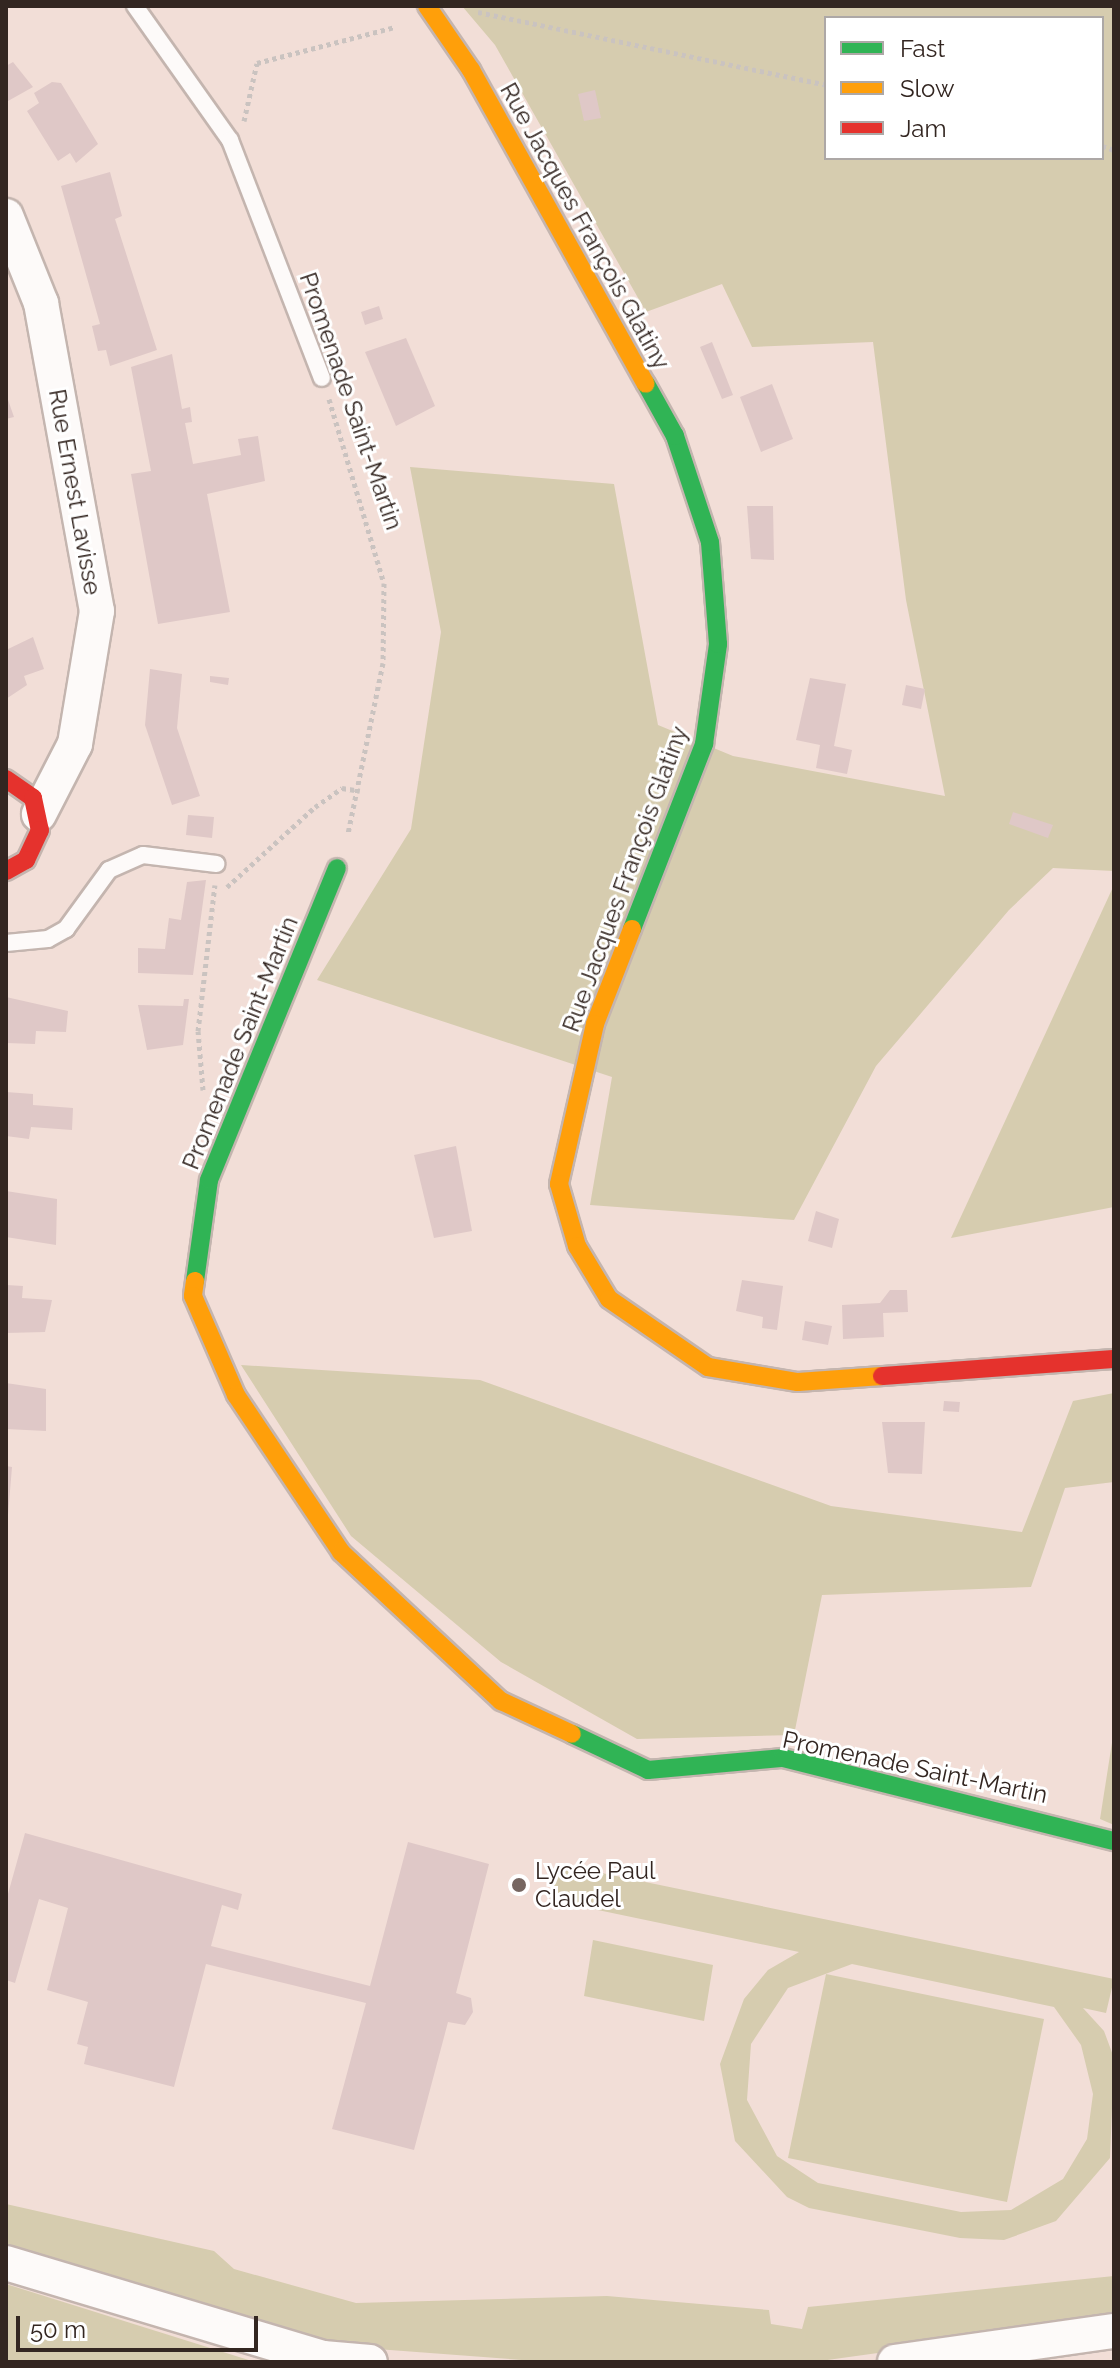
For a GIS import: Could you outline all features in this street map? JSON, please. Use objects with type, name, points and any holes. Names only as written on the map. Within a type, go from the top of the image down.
[{"type":"main road","name":"Rue Jacques François Glatiny","points":[[430,10],[675,436],[710,542],[718,644],[704,744],[595,1024],[559,1184],[577,1246],[609,1299],[708,1367],[798,1382],[1114,1359]]},
{"type":"main road","points":[[6,779],[21,786],[39,814],[36,846],[6,871]]},
{"type":"main road","name":"Promenade Saint-Martin","points":[[337,868],[230,1121],[209,1180],[193,1296],[236,1395],[341,1552],[501,1701],[648,1770],[783,1758],[1080,1827],[1114,1841]]},
{"type":"street","name":"Rue Ernest Lavisse","points":[[6,216],[41,303],[97,611],[75,744],[39,814]]},
{"type":"street","points":[[6,2263],[323,2358],[370,2362]]},
{"type":"street","points":[[895,2362],[1114,2331]]},
{"type":"lane","name":"Promenade Saint-Martin","points":[[135,6],[237,157],[322,378]]},
{"type":"lane","points":[[6,943],[48,939],[66,929],[109,870],[143,855],[216,864]]},
{"type":"path","points":[[237,157],[257,63],[430,10],[458,8],[824,85]]},
{"type":"path","name":"Promenade Saint-Martin","points":[[322,378],[384,583],[383,663],[360,791],[337,868]]},
{"type":"path","points":[[230,1121],[203,1089],[198,1031],[214,891],[233,886],[342,788],[360,791]]},
{"type":"shaded area","points":[[462,6],[1114,6],[1114,871],[1053,868],[1009,910],[876,1066],[794,1220],[590,1205],[612,1077],[317,980],[411,829],[441,632],[410,467],[614,484],[658,725],[733,756],[945,796],[906,600],[873,342],[752,347],[722,284],[646,312],[495,45]]},
{"type":"shaded area","points":[[1114,885],[1114,1207],[951,1238]]},
{"type":"shaded area","points":[[241,1365],[480,1380],[831,1506],[1022,1532],[1073,1401],[1114,1393],[1114,1482],[1065,1488],[1031,1587],[822,1595],[794,1735],[637,1739],[501,1662],[351,1536]]},
{"type":"shaded area","points":[[1114,1730],[1114,1825],[1100,1819]]},
{"type":"shaded area","points":[[558,1864],[1114,1979],[1106,2013],[1083,2008],[1104,2031],[1114,2058],[1110,2158],[1056,2221],[1004,2240],[960,2238],[809,2208],[787,2197],[735,2141],[720,2064],[744,1999],[768,1970],[799,1952],[550,1900]],"holes":[[[852,1964],[1054,2007],[1081,2045],[1093,2094],[1087,2139],[1063,2179],[1011,2210],[961,2212],[818,2183],[777,2156],[747,2100],[751,2044],[788,1988]]]},
{"type":"shaded area","points":[[593,1940],[713,1965],[704,2021],[584,1996]]},
{"type":"shaded area","points":[[826,1974],[1044,2019],[1007,2202],[788,2158]]},
{"type":"shaded area","points":[[6,2204],[214,2251],[234,2269],[356,2303],[607,2296],[769,2310],[771,2324],[802,2329],[808,2307],[1114,2276],[1114,2320],[813,2362],[549,2362],[310,2344],[6,2251]]},
{"type":"shaded area","points":[[6,2284],[255,2362],[6,2362]]},
{"type":"building","points":[[13,62],[33,87],[8,101],[6,66]]},
{"type":"building","points":[[52,82],[61,83],[98,144],[76,163],[70,153],[58,161],[27,111],[39,103],[34,93]]},
{"type":"building","points":[[595,90],[601,118],[584,121],[578,94]]},
{"type":"building","points":[[110,172],[122,216],[115,219],[157,350],[110,366],[106,350],[98,351],[92,326],[100,324],[61,186]]},
{"type":"building","points":[[379,306],[383,319],[365,325],[361,312]]},
{"type":"building","points":[[406,338],[435,406],[396,426],[365,352]]},
{"type":"building","points":[[712,342],[733,395],[722,399],[700,347]]},
{"type":"building","points":[[172,354],[182,409],[190,407],[192,422],[185,423],[193,464],[241,455],[238,439],[258,436],[265,481],[207,494],[230,612],[158,624],[131,474],[151,471],[131,367]]},
{"type":"building","points":[[772,384],[793,439],[761,452],[740,397]]},
{"type":"building","points":[[6,394],[14,417],[6,419]]},
{"type":"building","points":[[747,506],[773,506],[774,560],[751,559]]},
{"type":"building","points":[[33,637],[44,669],[24,676],[27,685],[6,699],[6,650]]},
{"type":"building","points":[[150,669],[182,674],[177,728],[200,796],[172,805],[145,725]]},
{"type":"building","points":[[210,676],[229,678],[228,685],[210,682]]},
{"type":"building","points":[[810,678],[846,684],[834,746],[852,750],[847,774],[816,768],[820,745],[796,740]]},
{"type":"building","points":[[906,685],[925,689],[921,709],[902,705]]},
{"type":"building","points":[[1013,812],[1053,825],[1048,838],[1009,824]]},
{"type":"building","points":[[188,815],[214,817],[212,838],[186,835]]},
{"type":"building","points":[[206,880],[193,975],[138,973],[138,948],[165,949],[169,918],[181,920],[187,882]]},
{"type":"building","points":[[6,997],[68,1011],[66,1032],[36,1031],[35,1044],[6,1043]]},
{"type":"building","points":[[184,999],[189,999],[183,1045],[147,1050],[138,1005],[183,1006]]},
{"type":"building","points":[[6,1092],[33,1094],[33,1105],[73,1108],[72,1130],[31,1127],[29,1139],[6,1136]]},
{"type":"building","points":[[456,1146],[472,1231],[434,1238],[414,1155]]},
{"type":"building","points":[[6,1191],[57,1199],[56,1245],[6,1237]]},
{"type":"building","points":[[816,1211],[839,1219],[832,1248],[808,1241]]},
{"type":"building","points":[[742,1280],[783,1286],[777,1330],[762,1328],[763,1317],[736,1311]]},
{"type":"building","points":[[6,1285],[23,1286],[22,1298],[52,1300],[45,1332],[6,1333]]},
{"type":"building","points":[[890,1290],[907,1290],[908,1312],[883,1313],[884,1337],[843,1339],[842,1305],[880,1303]]},
{"type":"building","points":[[805,1321],[832,1326],[828,1345],[802,1340]]},
{"type":"building","points":[[6,1383],[46,1389],[46,1431],[6,1429]]},
{"type":"building","points":[[944,1401],[960,1402],[959,1412],[943,1411]]},
{"type":"building","points":[[882,1422],[925,1422],[922,1474],[888,1473]]},
{"type":"building","points":[[6,1466],[12,1467],[8,1515],[6,1514]]},
{"type":"building","points":[[25,1833],[242,1894],[238,1910],[222,1905],[211,1946],[370,1986],[408,1842],[489,1864],[456,1993],[471,1998],[473,2012],[465,2025],[448,2022],[414,2150],[332,2129],[366,2003],[206,1964],[174,2087],[84,2064],[88,2047],[77,2044],[88,2002],[47,1990],[68,1908],[39,1899],[15,1983],[6,1980],[6,1901]]},
{"type":"traffic: fast","points":[[632,929],[704,744],[718,644],[710,542],[675,436],[646,384]]},
{"type":"traffic: fast","points":[[195,1281],[209,1180],[337,868]]},
{"type":"traffic: fast","points":[[572,1734],[648,1770],[783,1758],[1114,1841]]},
{"type":"traffic: slow","points":[[427,6],[471,70],[646,384]]},
{"type":"traffic: slow","points":[[632,929],[595,1024],[559,1184],[577,1246],[609,1299],[708,1367],[798,1382],[882,1376]]},
{"type":"traffic: slow","points":[[195,1281],[193,1296],[236,1395],[341,1552],[501,1701],[572,1734]]},
{"type":"traffic: jam","points":[[6,779],[33,798],[40,830],[26,860],[6,871]]},
{"type":"traffic: jam","points":[[882,1376],[1114,1359]]},
{"type":"place","name":"Lycée Paul Claudel","points":[[519,1885]]}]
